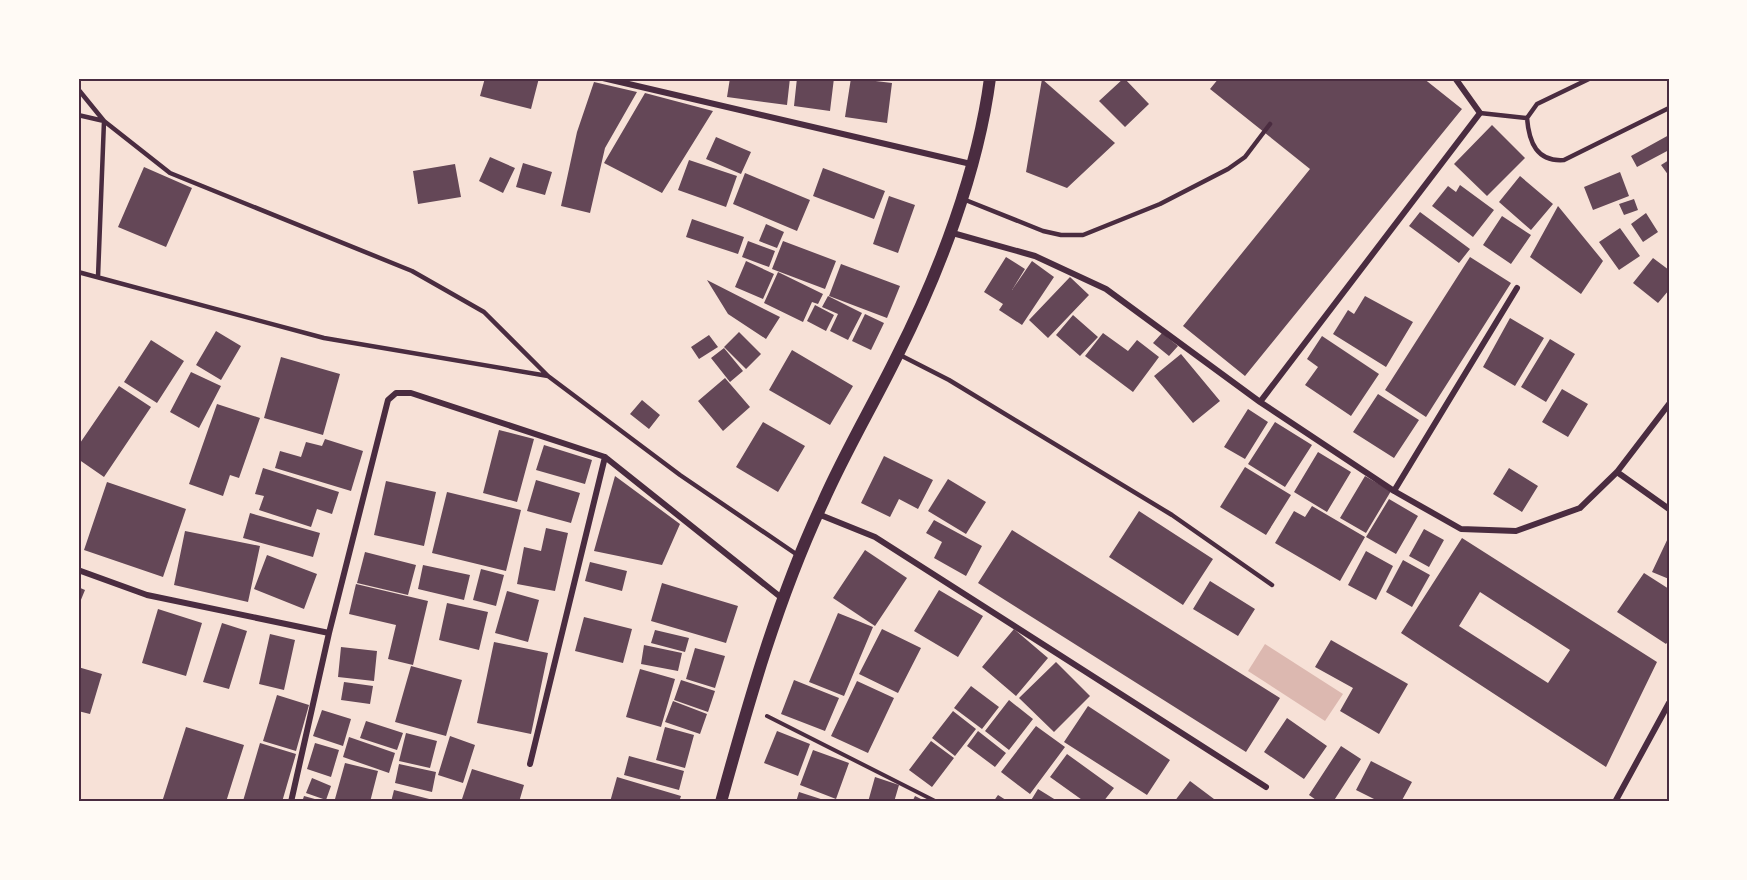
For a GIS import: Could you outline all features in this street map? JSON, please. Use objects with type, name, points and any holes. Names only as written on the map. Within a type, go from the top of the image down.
[{"type":"main road","points":[[722,802],[748,706],[776,617],[799,556],[817,514],[898,354],[938,263],[971,164],[985,112],[990,78]]},
{"type":"street","points":[[603,78],[971,164]]},
{"type":"street","points":[[1260,402],[1480,113],[1455,78]]},
{"type":"street","points":[[949,232],[1035,256],[1106,289],[1260,402],[1394,491],[1461,529],[1516,531],[1580,508],[1617,472],[1669,404]]},
{"type":"street","points":[[1394,491],[1517,288]]},
{"type":"street","points":[[291,802],[329,633],[388,400],[391,396],[403,392],[411,393],[605,458],[783,599]]},
{"type":"street","points":[[530,764],[605,458]]},
{"type":"street","points":[[1617,472],[1669,508]]},
{"type":"street","points":[[817,514],[875,537],[1266,787]]},
{"type":"street","points":[[78,570],[147,596],[329,633]]},
{"type":"street","points":[[1615,802],[1669,703]]},
{"type":"lane","points":[[1591,78],[1537,104],[1527,118],[1528,133],[1536,150],[1551,161],[1564,160],[1669,108]]},
{"type":"lane","points":[[78,89],[104,121],[170,173],[412,272],[484,312],[548,376],[680,475],[799,556]]},
{"type":"lane","points":[[1480,113],[1527,118]]},
{"type":"lane","points":[[78,114],[104,121]]},
{"type":"lane","points":[[98,277],[104,121]]},
{"type":"lane","points":[[961,198],[1043,231],[1061,235],[1083,235],[1160,204],[1228,169],[1245,157],[1270,124]]},
{"type":"lane","points":[[78,272],[324,338],[548,376]]},
{"type":"lane","points":[[898,354],[949,380],[1172,515],[1272,585]]},
{"type":"path","points":[[748,706],[937,802]]},
{"type":"shaded area","points":[[1265,644],[1343,694],[1325,721],[1248,671]]},
{"type":"building","points":[[485,78],[539,78],[531,109],[480,96]]},
{"type":"building","points":[[730,78],[790,78],[787,105],[727,97]]},
{"type":"building","points":[[797,78],[834,78],[830,111],[794,106]]},
{"type":"building","points":[[851,78],[892,83],[887,123],[845,117]]},
{"type":"building","points":[[1124,78],[1149,104],[1125,127],[1099,101]]},
{"type":"building","points":[[1219,78],[1423,78],[1462,109],[1245,376],[1183,326],[1310,169],[1210,89]]},
{"type":"building","points":[[1042,79],[1115,143],[1067,188],[1026,172]]},
{"type":"building","points":[[594,82],[637,92],[605,148],[590,213],[561,206],[577,132]]},
{"type":"building","points":[[645,93],[713,111],[662,193],[604,163]]},
{"type":"building","points":[[1492,125],[1525,158],[1487,196],[1454,164]]},
{"type":"building","points":[[1669,135],[1669,150],[1637,167],[1631,156]]},
{"type":"building","points":[[716,137],[751,152],[741,174],[706,159]]},
{"type":"building","points":[[490,157],[515,168],[503,193],[479,181]]},
{"type":"building","points":[[689,160],[737,176],[726,207],[678,190]]},
{"type":"building","points":[[1669,160],[1669,176],[1661,165]]},
{"type":"building","points":[[523,163],[552,172],[545,195],[516,187]]},
{"type":"building","points":[[455,164],[461,197],[418,204],[413,171]]},
{"type":"building","points":[[144,167],[192,188],[166,247],[118,227]]},
{"type":"building","points":[[823,168],[885,191],[874,219],[813,196]]},
{"type":"building","points":[[1620,172],[1629,196],[1593,210],[1584,187]]},
{"type":"building","points":[[745,173],[810,200],[797,231],[733,204]]},
{"type":"building","points":[[1520,176],[1553,204],[1531,230],[1499,202]]},
{"type":"building","points":[[1460,185],[1494,210],[1473,237],[1432,206],[1448,186],[1456,192]]},
{"type":"building","points":[[889,196],[915,205],[898,253],[873,244]]},
{"type":"building","points":[[1634,199],[1638,210],[1624,215],[1619,204]]},
{"type":"building","points":[[1558,206],[1603,261],[1581,294],[1530,257]]},
{"type":"building","points":[[1420,212],[1470,249],[1459,263],[1409,226]]},
{"type":"building","points":[[1646,213],[1658,232],[1643,242],[1631,224]]},
{"type":"building","points":[[1502,216],[1531,235],[1511,264],[1483,245]]},
{"type":"building","points":[[692,219],[744,237],[738,254],[686,237]]},
{"type":"building","points":[[766,224],[784,232],[777,248],[759,241]]},
{"type":"building","points":[[1620,228],[1640,256],[1619,270],[1599,242]]},
{"type":"building","points":[[748,241],[775,251],[769,267],[742,257]]},
{"type":"building","points":[[783,241],[836,261],[825,289],[772,269]]},
{"type":"building","points":[[1006,257],[1025,269],[1012,290],[1032,261],[1054,277],[1022,325],[999,310],[1003,304],[984,292]]},
{"type":"building","points":[[1470,257],[1511,283],[1426,417],[1385,390]]},
{"type":"building","points":[[1653,258],[1669,270],[1669,290],[1658,303],[1633,283]]},
{"type":"building","points":[[746,261],[774,274],[763,299],[735,287]]},
{"type":"building","points":[[841,264],[900,286],[887,318],[829,296]]},
{"type":"building","points":[[778,272],[823,294],[818,304],[812,302],[803,322],[764,303]]},
{"type":"building","points":[[1070,277],[1089,295],[1048,338],[1029,320]]},
{"type":"building","points":[[707,280],[780,317],[766,339],[728,314]]},
{"type":"building","points":[[828,296],[862,313],[848,340],[830,331],[838,314],[822,307]]},
{"type":"building","points":[[1365,296],[1413,322],[1386,367],[1333,334],[1348,310],[1354,314]]},
{"type":"building","points":[[815,305],[834,315],[826,331],[807,321]]},
{"type":"building","points":[[865,314],[884,323],[871,350],[852,341]]},
{"type":"building","points":[[1073,315],[1098,337],[1080,356],[1056,335]]},
{"type":"building","points":[[1510,318],[1544,338],[1515,386],[1483,367]]},
{"type":"building","points":[[216,331],[241,346],[221,380],[196,365]]},
{"type":"building","points":[[739,332],[761,354],[746,369],[724,347]]},
{"type":"building","points":[[1103,333],[1128,351],[1137,340],[1159,357],[1133,392],[1085,356]]},
{"type":"building","points":[[1162,333],[1178,346],[1169,356],[1153,343]]},
{"type":"building","points":[[709,335],[718,347],[699,359],[691,347]]},
{"type":"building","points":[[1322,336],[1379,374],[1351,416],[1305,385],[1318,367],[1307,359]]},
{"type":"building","points":[[1550,339],[1575,354],[1546,402],[1521,387]]},
{"type":"building","points":[[151,340],[184,361],[157,403],[124,382]]},
{"type":"building","points":[[724,348],[743,371],[730,382],[711,358]]},
{"type":"building","points":[[792,350],[853,386],[830,425],[769,390]]},
{"type":"building","points":[[1181,354],[1220,401],[1193,423],[1154,376]]},
{"type":"building","points":[[281,357],[340,374],[323,435],[264,418]]},
{"type":"building","points":[[191,372],[221,386],[199,428],[170,412]]},
{"type":"building","points":[[725,378],[750,407],[723,431],[698,401]]},
{"type":"building","points":[[119,386],[151,407],[104,477],[78,459],[78,446]]},
{"type":"building","points":[[1562,389],[1588,404],[1568,437],[1542,422]]},
{"type":"building","points":[[1378,394],[1419,420],[1394,458],[1353,432]]},
{"type":"building","points":[[642,400],[660,415],[649,429],[630,414]]},
{"type":"building","points":[[217,404],[260,418],[239,478],[230,475],[223,496],[189,484]]},
{"type":"building","points":[[1248,409],[1268,422],[1245,459],[1224,447]]},
{"type":"building","points":[[763,422],[805,446],[778,492],[736,467]]},
{"type":"building","points":[[1275,422],[1312,445],[1285,487],[1248,464]]},
{"type":"building","points":[[499,430],[534,439],[517,502],[483,493]]},
{"type":"building","points":[[325,439],[363,451],[351,491],[275,468],[280,451],[301,457],[306,442],[322,446]]},
{"type":"building","points":[[544,445],[592,460],[585,484],[536,470]]},
{"type":"building","points":[[1318,452],[1351,472],[1327,512],[1294,492]]},
{"type":"building","points":[[884,456],[933,480],[918,509],[899,499],[890,517],[861,503]]},
{"type":"building","points":[[1245,467],[1291,495],[1266,535],[1220,507]]},
{"type":"building","points":[[263,468],[339,492],[332,514],[317,509],[311,527],[259,510],[264,496],[255,494]]},
{"type":"building","points":[[1509,468],[1538,486],[1522,512],[1493,494]]},
{"type":"building","points":[[615,476],[680,524],[662,565],[594,551]]},
{"type":"building","points":[[1365,476],[1391,491],[1366,533],[1340,518]]},
{"type":"building","points":[[948,479],[986,502],[966,534],[928,511]]},
{"type":"building","points":[[536,480],[580,493],[571,523],[527,511]]},
{"type":"building","points":[[386,481],[436,492],[424,546],[374,535]]},
{"type":"building","points":[[107,482],[186,509],[163,577],[84,550]]},
{"type":"building","points":[[447,492],[521,510],[506,571],[432,553]]},
{"type":"building","points":[[1389,499],[1418,516],[1396,554],[1366,537]]},
{"type":"building","points":[[1312,506],[1365,537],[1340,581],[1275,543],[1294,511],[1305,517]]},
{"type":"building","points":[[1139,511],[1213,559],[1183,605],[1109,557]]},
{"type":"building","points":[[250,513],[320,533],[313,557],[243,538]]},
{"type":"building","points":[[934,520],[982,546],[966,576],[934,558],[942,542],[926,533]]},
{"type":"building","points":[[546,528],[568,533],[555,591],[517,584],[524,547],[541,551]]},
{"type":"building","points":[[1424,529],[1444,540],[1429,567],[1409,556]]},
{"type":"building","points":[[1012,530],[1280,698],[1246,752],[978,583]]},
{"type":"building","points":[[185,531],[260,546],[248,602],[174,585]]},
{"type":"building","points":[[1669,536],[1669,579],[1652,572]]},
{"type":"building","points":[[1462,538],[1657,662],[1606,767],[1401,633]],"holes":[[[1480,592],[1570,650],[1548,683],[1459,626]]]},
{"type":"building","points":[[865,550],[907,578],[875,626],[833,598]]},
{"type":"building","points":[[1366,551],[1393,566],[1376,600],[1348,585]]},
{"type":"building","points":[[365,552],[416,565],[408,595],[357,583]]},
{"type":"building","points":[[267,555],[317,574],[304,609],[254,589]]},
{"type":"building","points":[[1403,560],[1430,575],[1412,607],[1386,592]]},
{"type":"building","points":[[590,562],[627,571],[622,591],[585,581]]},
{"type":"building","points":[[423,565],[470,575],[464,600],[418,589]]},
{"type":"building","points":[[481,569],[504,575],[496,606],[473,600]]},
{"type":"building","points":[[1644,573],[1669,589],[1669,640],[1666,644],[1617,612]]},
{"type":"building","points":[[1210,581],[1255,609],[1238,636],[1193,609]]},
{"type":"building","points":[[662,583],[738,606],[726,643],[651,621]]},
{"type":"building","points":[[356,584],[428,601],[413,665],[388,659],[396,625],[349,614]]},
{"type":"building","points":[[78,587],[85,590],[78,607]]},
{"type":"building","points":[[939,590],[983,616],[958,657],[914,631]]},
{"type":"building","points":[[507,591],[539,600],[528,642],[495,633]]},
{"type":"building","points":[[447,603],[488,612],[479,650],[439,640]]},
{"type":"building","points":[[158,609],[202,623],[186,676],[142,663]]},
{"type":"building","points":[[838,613],[873,627],[844,696],[809,682]]},
{"type":"building","points":[[584,617],[632,629],[623,663],[575,651]]},
{"type":"building","points":[[222,623],[247,631],[229,689],[203,682]]},
{"type":"building","points":[[882,629],[921,648],[898,693],[859,674]]},
{"type":"building","points":[[1014,629],[1048,658],[1016,696],[982,667]]},
{"type":"building","points":[[655,630],[689,638],[685,652],[651,643]]},
{"type":"building","points":[[270,634],[295,640],[284,690],[259,684]]},
{"type":"building","points":[[1331,640],[1408,684],[1379,734],[1340,711],[1353,688],[1315,667]]},
{"type":"building","points":[[494,642],[548,653],[531,734],[477,723]]},
{"type":"building","points":[[644,645],[682,653],[678,671],[641,664]]},
{"type":"building","points":[[341,647],[377,651],[374,681],[338,677]]},
{"type":"building","points":[[695,648],[725,656],[715,688],[686,679]]},
{"type":"building","points":[[1056,662],[1090,696],[1054,732],[1019,698]]},
{"type":"building","points":[[411,666],[462,680],[446,736],[395,722]]},
{"type":"building","points":[[78,667],[102,674],[90,714],[78,711]]},
{"type":"building","points":[[640,669],[675,679],[661,727],[626,717]]},
{"type":"building","points":[[681,680],[715,691],[708,712],[674,700]]},
{"type":"building","points":[[794,680],[839,698],[825,731],[781,714]]},
{"type":"building","points":[[857,681],[894,698],[868,753],[831,736]]},
{"type":"building","points":[[344,682],[373,686],[370,704],[341,700]]},
{"type":"building","points":[[971,686],[999,707],[982,729],[954,708]]},
{"type":"building","points":[[277,695],[309,705],[296,751],[263,741]]},
{"type":"building","points":[[1009,700],[1033,719],[1009,750],[985,731]]},
{"type":"building","points":[[673,701],[707,714],[700,734],[665,722]]},
{"type":"building","points":[[1088,706],[1170,760],[1147,795],[1064,742]]},
{"type":"building","points":[[322,710],[351,719],[343,746],[313,736]]},
{"type":"building","points":[[953,711],[976,729],[955,756],[932,738]]},
{"type":"building","points":[[1287,718],[1327,746],[1304,779],[1264,752]]},
{"type":"building","points":[[366,721],[403,733],[397,750],[360,738]]},
{"type":"building","points":[[1036,726],[1065,747],[1030,794],[1001,772]]},
{"type":"building","points":[[186,727],[244,745],[226,802],[162,802]]},
{"type":"building","points":[[665,727],[694,735],[685,768],[656,760]]},
{"type":"building","points":[[777,731],[810,744],[798,776],[764,763]]},
{"type":"building","points":[[978,731],[1006,753],[995,767],[967,746]]},
{"type":"building","points":[[406,733],[437,741],[430,768],[399,761]]},
{"type":"building","points":[[450,736],[475,745],[463,783],[438,775]]},
{"type":"building","points":[[349,737],[395,753],[389,773],[343,757]]},
{"type":"building","points":[[931,741],[954,758],[932,787],[909,770]]},
{"type":"building","points":[[260,743],[296,754],[282,802],[243,801]]},
{"type":"building","points":[[315,743],[339,750],[331,777],[307,769]]},
{"type":"building","points":[[1341,746],[1361,759],[1333,802],[1319,802],[1309,795]]},
{"type":"building","points":[[813,750],[849,763],[836,799],[800,785]]},
{"type":"building","points":[[1067,754],[1114,788],[1103,802],[1085,802],[1050,777]]},
{"type":"building","points":[[629,756],[684,771],[679,790],[624,775]]},
{"type":"building","points":[[1371,761],[1412,782],[1401,802],[1380,802],[1356,790]]},
{"type":"building","points":[[345,763],[378,771],[370,802],[346,802],[335,799]]},
{"type":"building","points":[[399,764],[436,772],[432,792],[395,783]]},
{"type":"building","points":[[472,769],[524,785],[519,802],[461,802]]},
{"type":"building","points":[[617,777],[681,796],[679,802],[610,802]]},
{"type":"building","points":[[875,777],[899,785],[894,802],[868,802]]},
{"type":"building","points":[[312,778],[331,786],[326,800],[306,793]]},
{"type":"building","points":[[1190,781],[1218,802],[1174,802]]},
{"type":"building","points":[[1038,789],[1059,802],[1030,802]]},
{"type":"building","points":[[394,790],[437,801],[437,802],[391,802]]},
{"type":"building","points":[[799,792],[830,802],[796,802]]},
{"type":"building","points":[[998,795],[1009,802],[993,802]]},
{"type":"building","points":[[304,796],[322,801],[322,802],[302,802]]},
{"type":"building","points":[[915,796],[927,802],[912,802]]}]
